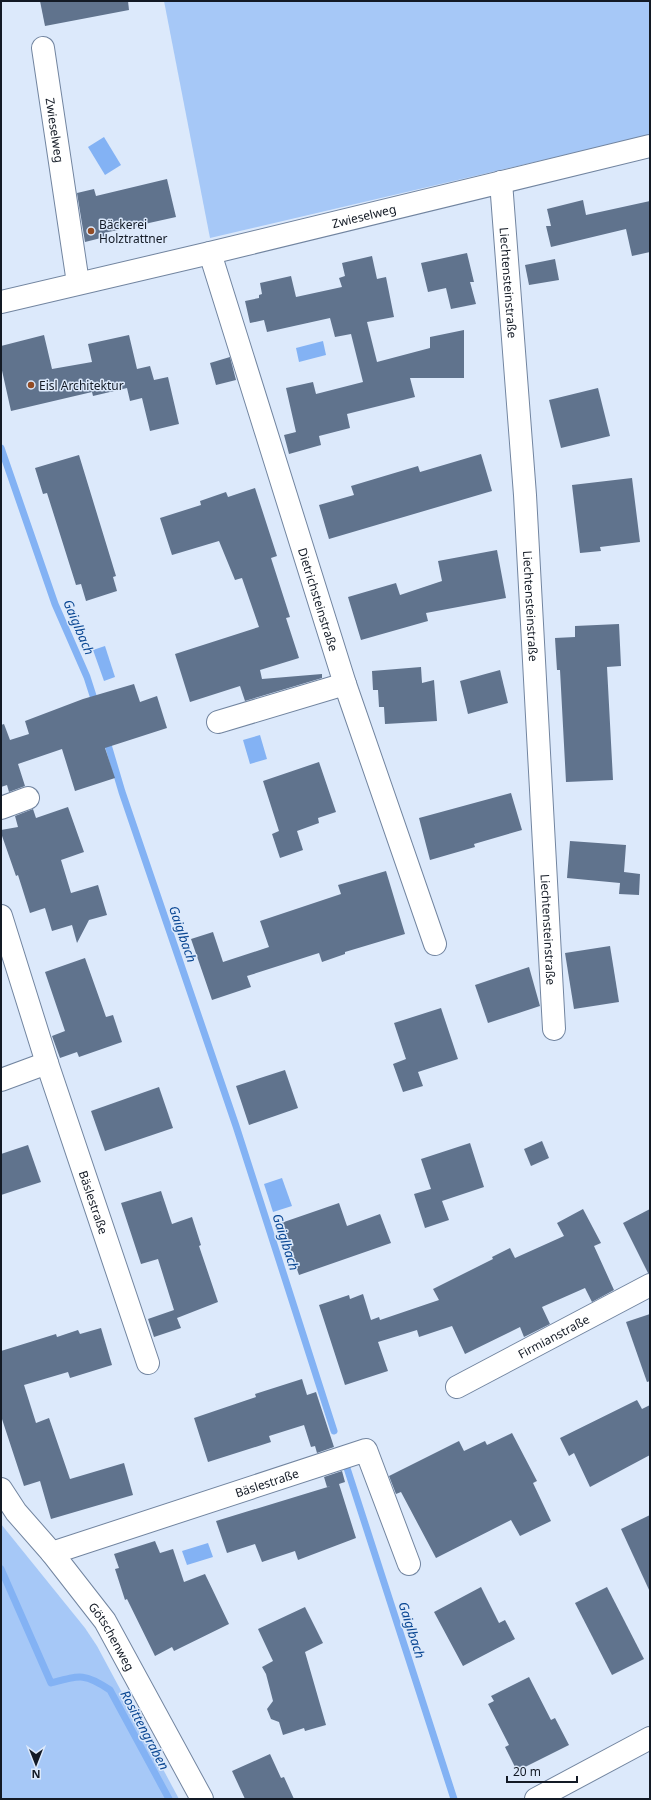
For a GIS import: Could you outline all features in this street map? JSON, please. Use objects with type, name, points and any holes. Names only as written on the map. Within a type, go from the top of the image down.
[{"type":"street","name":"Zwieselweg","points":[[43,48],[78,283]]},
{"type":"street","name":"Zwieselweg","points":[[1,302],[210,253],[650,146]]},
{"type":"street","name":"Liechtensteinstraße","points":[[501,182],[525,495],[554,1029]]},
{"type":"street","name":"Dietrichsteinstraße","points":[[210,253],[345,684],[435,944]]},
{"type":"street","points":[[218,722],[345,684]]},
{"type":"street","points":[[1,808],[28,798]]},
{"type":"street","name":"Bäslestraße","points":[[1,916],[47,1063],[148,1363]]},
{"type":"street","points":[[1,1080],[47,1063]]},
{"type":"street","name":"Firmianstraße","points":[[457,1387],[650,1285]]},
{"type":"street","name":"Bäslestraße","points":[[52,1553],[366,1450],[409,1564]]},
{"type":"street","name":"Götschenweg","points":[[1,1489],[16,1512],[52,1553],[105,1621],[202,1799]]},
{"type":"street","points":[[536,1799],[650,1738]]},
{"type":"shaded area","points":[[164,1],[650,1],[650,135],[210,238]]},
{"type":"shaded area","points":[[104,137],[121,165],[105,175],[88,147]]},
{"type":"shaded area","points":[[323,341],[326,355],[299,362],[296,348]]},
{"type":"shaded area","points":[[105,646],[115,677],[104,681],[93,650]]},
{"type":"shaded area","points":[[260,735],[267,759],[250,764],[243,740]]},
{"type":"shaded area","points":[[282,1178],[292,1206],[273,1212],[264,1184]]},
{"type":"shaded area","points":[[1,1524],[85,1628],[97,1646],[179,1799],[1,1799]]},
{"type":"shaded area","points":[[208,1543],[213,1557],[187,1565],[182,1551]]},
{"type":"building","points":[[40,1],[128,1],[129,10],[45,26]]},
{"type":"building","points":[[167,179],[176,217],[104,233],[105,237],[85,242],[77,193],[94,189],[96,196]]},
{"type":"building","points":[[583,200],[586,215],[650,201],[650,252],[632,256],[626,229],[551,247],[546,226],[551,226],[547,209]]},
{"type":"building","points":[[467,253],[474,282],[470,282],[476,304],[451,309],[446,288],[428,292],[421,263]]},
{"type":"building","points":[[372,256],[377,279],[386,277],[394,317],[367,322],[377,362],[430,348],[430,337],[464,330],[464,378],[410,378],[415,397],[347,414],[350,428],[319,436],[321,445],[289,454],[284,435],[296,432],[286,388],[313,382],[316,394],[363,382],[351,334],[335,337],[330,318],[267,332],[264,320],[250,323],[245,301],[259,298],[259,295],[262,294],[260,283],[291,276],[296,297],[342,287],[339,278],[345,276],[342,263]]},
{"type":"building","points":[[555,259],[559,280],[529,285],[525,265]]},
{"type":"building","points":[[44,335],[52,369],[92,362],[88,344],[129,335],[137,369],[150,366],[154,380],[168,377],[179,424],[150,431],[142,398],[130,401],[127,388],[93,396],[92,392],[11,411],[1,366],[1,346]]},
{"type":"building","points":[[230,357],[236,380],[216,385],[210,363]]},
{"type":"building","points":[[598,388],[610,436],[561,448],[549,400]]},
{"type":"building","points":[[481,454],[492,491],[329,539],[319,505],[354,495],[351,486],[418,466],[420,472]]},
{"type":"building","points":[[79,455],[116,576],[113,577],[117,591],[86,601],[81,584],[76,585],[47,493],[43,494],[35,468]]},
{"type":"building","points":[[632,478],[640,542],[600,547],[601,551],[580,553],[572,485]]},
{"type":"building","points":[[255,488],[277,556],[271,558],[290,617],[286,618],[299,658],[260,670],[262,679],[322,674],[322,678],[245,701],[240,686],[190,702],[175,654],[259,627],[242,578],[235,580],[219,541],[172,555],[160,518],[201,505],[200,501],[226,492],[228,497]]},
{"type":"building","points":[[497,550],[506,598],[426,613],[428,621],[361,640],[348,597],[396,583],[400,595],[442,581],[438,561]]},
{"type":"building","points":[[619,624],[621,666],[607,667],[613,780],[566,782],[560,670],[557,670],[555,638],[575,637],[575,626]]},
{"type":"building","points":[[421,667],[422,683],[434,680],[437,721],[385,724],[384,707],[379,707],[378,690],[373,690],[372,671]]},
{"type":"building","points":[[500,670],[508,703],[468,714],[460,681]]},
{"type":"building","points":[[134,684],[140,702],[157,696],[167,728],[105,748],[115,778],[75,791],[62,749],[18,764],[25,786],[9,792],[7,785],[1,787],[1,725],[4,724],[10,740],[29,734],[25,721],[83,699]]},
{"type":"building","points":[[319,762],[336,812],[318,818],[319,823],[297,831],[303,850],[280,858],[272,834],[279,831],[263,781]]},
{"type":"building","points":[[511,793],[522,830],[474,844],[475,847],[430,860],[419,818]]},
{"type":"building","points":[[68,807],[84,852],[61,860],[71,893],[98,885],[107,915],[89,920],[77,943],[72,925],[52,931],[45,908],[30,913],[18,875],[16,876],[1,833],[1,830],[18,827],[15,816],[33,809],[36,818]]},
{"type":"building","points":[[570,841],[626,845],[624,872],[640,874],[639,895],[619,894],[620,883],[567,878]]},
{"type":"building","points":[[386,871],[405,934],[345,952],[345,954],[322,962],[319,953],[247,976],[251,987],[212,1000],[191,939],[213,932],[223,962],[269,947],[260,921],[341,894],[338,885]]},
{"type":"building","points":[[610,946],[619,1002],[574,1009],[565,953]]},
{"type":"building","points":[[85,958],[106,1017],[113,1015],[122,1042],[79,1057],[77,1052],[60,1058],[52,1036],[65,1031],[45,972]]},
{"type":"building","points":[[529,967],[540,1006],[488,1023],[475,985]]},
{"type":"building","points":[[441,1008],[458,1059],[418,1072],[423,1086],[403,1092],[393,1064],[406,1059],[394,1023]]},
{"type":"building","points":[[285,1070],[298,1108],[249,1125],[236,1086]]},
{"type":"building","points":[[159,1087],[173,1128],[105,1151],[91,1111]]},
{"type":"building","points":[[542,1141],[549,1158],[531,1166],[524,1149]]},
{"type":"building","points":[[470,1143],[484,1187],[442,1201],[449,1220],[425,1228],[414,1194],[431,1189],[421,1159]]},
{"type":"building","points":[[28,1145],[41,1182],[1,1195],[1,1154]]},
{"type":"building","points":[[161,1191],[172,1224],[192,1217],[201,1245],[199,1246],[218,1302],[177,1318],[181,1328],[154,1337],[148,1319],[174,1310],[158,1259],[141,1264],[121,1203]]},
{"type":"building","points":[[339,1203],[347,1226],[380,1214],[391,1243],[299,1275],[281,1223]]},
{"type":"building","points":[[583,1209],[601,1243],[594,1246],[614,1290],[592,1302],[585,1288],[542,1307],[550,1324],[524,1337],[520,1327],[465,1354],[452,1326],[419,1337],[417,1330],[378,1342],[388,1371],[345,1385],[319,1305],[349,1295],[350,1299],[363,1294],[371,1320],[379,1317],[380,1320],[439,1300],[433,1289],[493,1259],[492,1257],[510,1248],[515,1258],[564,1236],[557,1223]]},
{"type":"building","points":[[650,1209],[650,1273],[648,1273],[623,1223]]},
{"type":"building","points":[[650,1314],[650,1381],[647,1382],[626,1322]]},
{"type":"building","points":[[101,1328],[112,1365],[70,1378],[68,1372],[24,1385],[36,1423],[49,1418],[70,1479],[124,1463],[133,1495],[51,1519],[40,1481],[24,1486],[1,1416],[1,1351],[56,1334],[57,1337],[78,1330],[80,1334]]},
{"type":"building","points":[[302,1379],[307,1395],[316,1392],[334,1447],[317,1453],[315,1446],[311,1447],[304,1425],[269,1436],[271,1442],[208,1462],[194,1418],[256,1397],[255,1394]]},
{"type":"building","points":[[637,1400],[642,1409],[650,1405],[650,1455],[590,1487],[574,1453],[569,1456],[560,1438]]},
{"type":"building","points":[[512,1433],[537,1481],[533,1483],[551,1521],[520,1536],[511,1520],[436,1558],[401,1492],[396,1494],[389,1476],[459,1441],[464,1451],[485,1441],[487,1445]]},
{"type":"building","points":[[342,1471],[345,1482],[339,1484],[356,1538],[298,1560],[295,1551],[262,1562],[255,1544],[227,1553],[216,1521],[331,1486],[327,1487],[324,1477]]},
{"type":"building","points":[[650,1515],[650,1592],[621,1529]]},
{"type":"building","points":[[155,1541],[160,1553],[173,1549],[184,1582],[205,1574],[229,1624],[174,1651],[172,1647],[155,1656],[127,1599],[125,1600],[115,1569],[119,1568],[114,1554]]},
{"type":"building","points":[[481,1587],[499,1623],[505,1620],[515,1639],[463,1666],[434,1612]]},
{"type":"building","points":[[607,1587],[644,1659],[612,1675],[575,1603]]},
{"type":"building","points":[[305,1607],[323,1643],[305,1652],[326,1725],[305,1731],[304,1728],[283,1735],[279,1722],[271,1719],[267,1709],[273,1701],[266,1674],[262,1667],[273,1661],[258,1629]]},
{"type":"building","points":[[529,1677],[551,1720],[555,1718],[569,1745],[517,1771],[505,1747],[509,1745],[488,1704],[494,1701],[491,1696]]},
{"type":"building","points":[[270,1754],[281,1778],[284,1777],[294,1799],[245,1799],[232,1771]]},
{"type":"waterway","name":"Gaiglbach","points":[[1,448],[55,604],[87,677],[96,705]]},
{"type":"waterway","name":"Gaiglbach","points":[[106,738],[122,792],[236,1126],[334,1431]]},
{"type":"waterway","name":"Gaiglbach","points":[[347,1468],[454,1799]]},
{"type":"waterway","name":"Rosittengraben","points":[[1,1569],[51,1683],[69,1678],[82,1677],[101,1684],[110,1690],[169,1799]]},
{"type":"place","name":"Bäckerei Holztrattner","points":[[91,231]]},
{"type":"place","name":"Eisl Architektur","points":[[31,385]]}]
